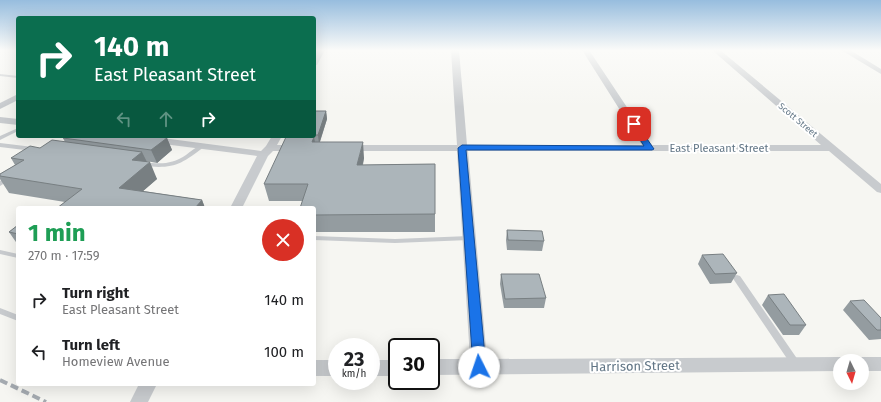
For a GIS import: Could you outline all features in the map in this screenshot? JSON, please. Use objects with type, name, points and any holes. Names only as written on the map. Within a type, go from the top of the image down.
[{"type":"street","points":[[456,69],[479,367]]},
{"type":"street","points":[[597,69],[650,149]]},
{"type":"street","name":"Scott Street","points":[[737,69],[881,190]]},
{"type":"street","points":[[0,106],[16,98]]},
{"type":"street","points":[[0,120],[16,122]]},
{"type":"street","points":[[152,138],[202,146],[266,151],[308,148]]},
{"type":"street","points":[[237,206],[266,151],[276,138]]},
{"type":"street","name":"East Pleasant Street","points":[[339,148],[832,148]]},
{"type":"street","points":[[868,179],[881,179]]},
{"type":"street","name":"Harrison Street","points":[[440,367],[833,364]]},
{"type":"street","points":[[869,364],[881,364]]},
{"type":"street","points":[[316,368],[328,368]]},
{"type":"street","points":[[139,402],[147,386]]},
{"type":"lane","points":[[0,75],[16,77]]},
{"type":"lane","points":[[0,138],[16,130]]},
{"type":"lane","points":[[0,145],[36,150]]},
{"type":"lane","points":[[137,163],[162,167],[175,164],[202,146]]},
{"type":"lane","points":[[0,184],[13,176]]},
{"type":"lane","points":[[316,238],[395,241],[469,238]]},
{"type":"lane","points":[[0,252],[16,256]]},
{"type":"lane","points":[[737,278],[796,364]]},
{"type":"lane","points":[[0,311],[16,317]]},
{"type":"building","points":[[316,111],[326,111],[318,135],[316,135]]},
{"type":"building","points":[[63,138],[167,138],[151,150]]},
{"type":"building","points":[[286,138],[314,138],[312,142],[363,142],[357,165],[435,164],[435,214],[316,215],[316,206],[301,206],[308,184],[264,184]]},
{"type":"building","points":[[52,140],[142,152],[132,160],[150,162],[119,188],[202,200],[197,206],[60,206],[82,189],[0,176],[0,174],[24,160],[11,158],[30,146],[40,148]]},
{"type":"building","points":[[16,227],[16,234],[9,232]]},
{"type":"building","points":[[507,230],[542,231],[544,241],[508,240]]},
{"type":"building","points":[[723,254],[737,273],[715,274],[702,255]]},
{"type":"building","points":[[501,274],[539,274],[546,298],[505,299]]},
{"type":"building","points":[[784,294],[806,325],[790,325],[768,295]]},
{"type":"building","points":[[864,300],[881,318],[881,330],[877,330],[850,301]]},
{"type":"railway","points":[[0,380],[46,402]]},
{"type":"route","points":[[479,367],[462,148],[650,149],[634,124]]}]
